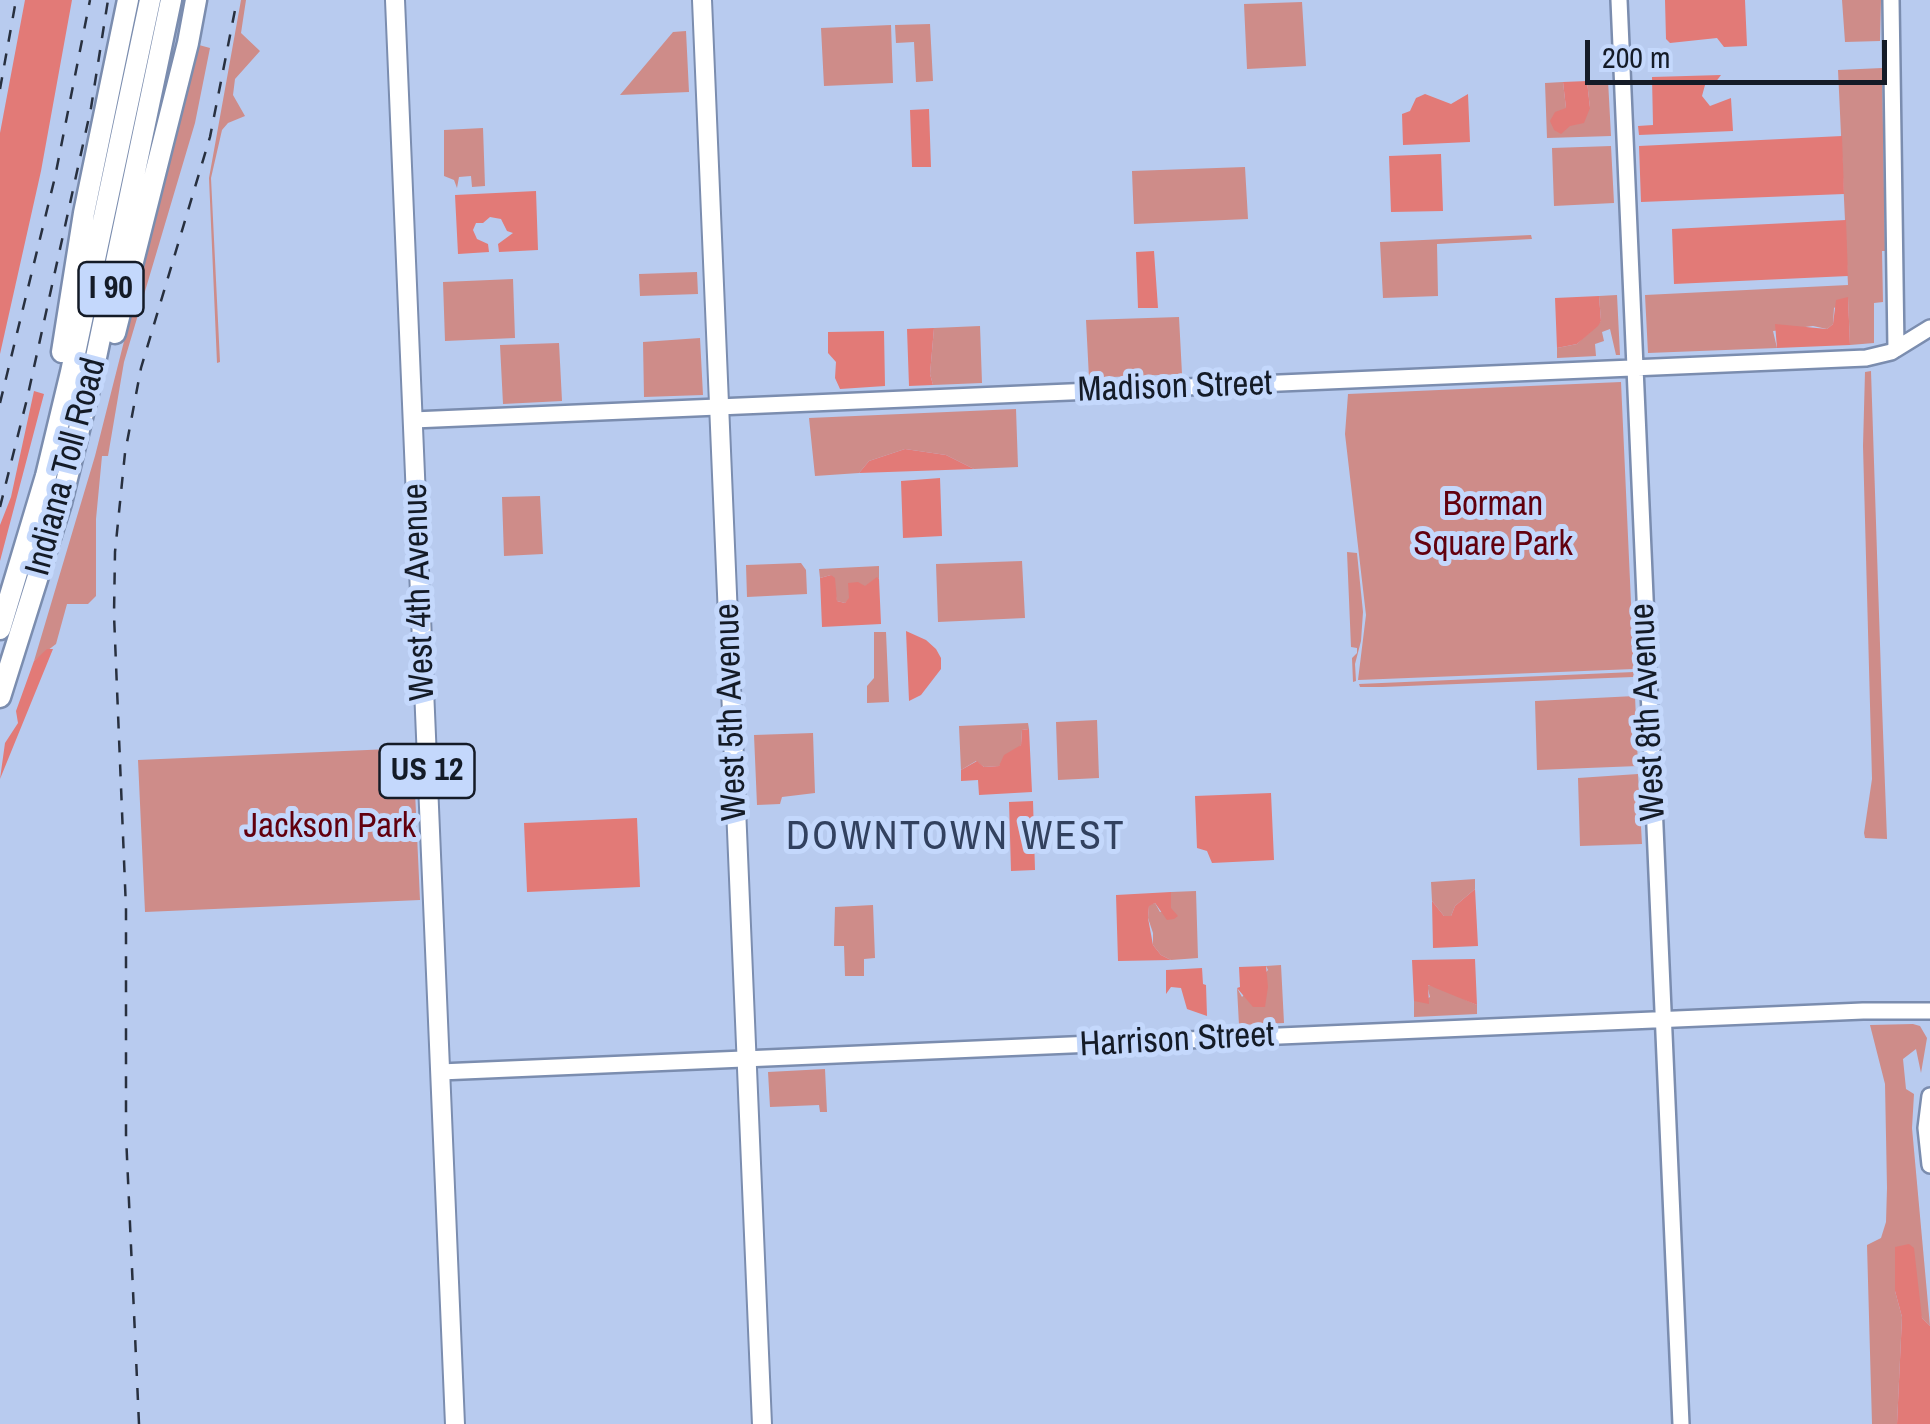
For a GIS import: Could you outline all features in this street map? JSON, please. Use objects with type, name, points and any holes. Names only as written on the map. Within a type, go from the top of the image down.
[{"type":"highway","points":[[46,476],[84,213],[128,0]]},
{"type":"highway","name":"Indiana Toll Road","points":[[0,629],[46,476],[150,0]]},
{"type":"highway","name":"Indiana Toll Road","points":[[0,697],[60,503],[91,380],[172,0]]},
{"type":"highway","points":[[60,503],[106,370],[196,0]]},
{"type":"main road","name":"West 4th Avenue","points":[[395,0],[455,1424]]},
{"type":"main road","name":"West 5th Avenue","points":[[702,0],[762,1424]]},
{"type":"street","name":"West 8th Avenue","points":[[1619,0],[1681,1424]]},
{"type":"street","points":[[1891,0],[1896,349]]},
{"type":"street","name":"Madison Street","points":[[413,420],[1866,358],[1896,349],[1930,328]]},
{"type":"street","points":[[1922,1011],[1930,1022]]},
{"type":"street","name":"Harrison Street","points":[[440,1072],[1922,1011]]},
{"type":"street","points":[[1930,1096],[1926,1128],[1930,1164]]},
{"type":"green space","points":[[241,0],[246,0],[241,33],[260,51],[235,79],[233,95],[245,116],[222,130],[211,178],[220,362],[217,363],[209,178]]},
{"type":"green space","points":[[1842,0],[1881,0],[1880,41],[1845,42]]},
{"type":"green space","points":[[1302,2],[1306,66],[1247,69],[1244,4]]},
{"type":"green space","points":[[930,24],[933,81],[916,82],[914,42],[896,43],[895,25]]},
{"type":"green space","points":[[891,25],[893,83],[824,86],[821,28]]},
{"type":"green space","points":[[686,31],[689,92],[620,95],[673,32]]},
{"type":"green space","points":[[199,45],[210,48],[195,123],[124,362],[108,456],[102,456],[96,519],[96,596],[88,604],[67,604],[56,644],[34,661],[95,456]]},
{"type":"green space","points":[[1882,68],[1885,251],[1883,302],[1874,303],[1874,343],[1850,345],[1848,298],[1834,308],[1833,324],[1827,329],[1813,326],[1773,331],[1777,348],[1648,353],[1645,295],[1848,285],[1838,70]]},
{"type":"green space","points":[[1608,80],[1611,136],[1547,138],[1545,83],[1563,82],[1566,108],[1590,108],[1587,81]]},
{"type":"green space","points":[[483,128],[485,186],[472,187],[471,176],[459,177],[457,188],[454,180],[444,176],[444,130]]},
{"type":"green space","points":[[1611,146],[1614,203],[1554,206],[1552,148]]},
{"type":"green space","points":[[1245,167],[1248,219],[1134,224],[1132,171]]},
{"type":"green space","points":[[1531,235],[1532,239],[1437,244],[1438,296],[1383,298],[1380,242]]},
{"type":"green space","points":[[697,272],[698,294],[640,296],[639,274]]},
{"type":"green space","points":[[513,279],[515,338],[445,341],[443,282]]},
{"type":"green space","points":[[1617,295],[1620,355],[1616,355],[1610,329],[1602,332],[1604,341],[1595,344],[1596,356],[1557,358],[1557,348],[1577,344],[1601,321],[1599,296]]},
{"type":"green space","points":[[1179,317],[1182,374],[1089,378],[1086,320]]},
{"type":"green space","points":[[980,326],[982,383],[933,385],[930,374],[934,328]]},
{"type":"green space","points":[[700,338],[703,395],[644,397],[643,342]]},
{"type":"green space","points":[[559,343],[562,401],[503,404],[500,345]]},
{"type":"green space","points":[[1871,371],[1887,839],[1865,838],[1864,833],[1872,779],[1863,446],[1865,372]]},
{"type":"green space","name":"Borman Square Park","points":[[1621,382],[1634,669],[1358,680],[1366,615],[1345,434],[1348,394]]},
{"type":"green space","points":[[1016,409],[1018,467],[974,469],[946,455],[905,449],[869,461],[859,473],[815,476],[809,418]]},
{"type":"green space","points":[[540,496],[543,554],[504,556],[502,497]]},
{"type":"green space","points":[[1347,552],[1357,553],[1363,612],[1353,682],[1352,658],[1357,648],[1351,647]]},
{"type":"green space","points":[[1022,561],[1025,618],[938,622],[936,564]]},
{"type":"green space","points":[[801,563],[806,570],[807,594],[747,597],[746,565]]},
{"type":"green space","points":[[879,566],[879,579],[845,603],[837,601],[831,575],[820,578],[819,569]]},
{"type":"green space","points":[[874,632],[886,632],[889,702],[867,703],[867,686],[874,678]]},
{"type":"green space","points":[[1634,672],[1633,677],[1382,687],[1359,684]]},
{"type":"green space","points":[[1635,696],[1638,766],[1537,770],[1535,701]]},
{"type":"green space","points":[[1097,720],[1099,778],[1058,780],[1056,722]]},
{"type":"green space","points":[[1028,723],[1029,729],[1022,730],[1021,745],[999,766],[984,767],[976,761],[961,770],[959,726]]},
{"type":"green space","points":[[813,733],[815,793],[782,797],[780,804],[757,805],[754,735]]},
{"type":"green space","name":"Jackson Park","points":[[413,748],[420,900],[145,912],[138,760]]},
{"type":"green space","points":[[1638,774],[1642,844],[1580,846],[1578,778]]},
{"type":"green space","points":[[1475,879],[1475,889],[1455,906],[1451,916],[1444,916],[1432,901],[1431,882]]},
{"type":"green space","points":[[1196,891],[1198,958],[1171,960],[1153,945],[1149,905],[1155,903],[1160,912],[1171,908],[1171,892]]},
{"type":"green space","points":[[873,905],[875,958],[864,959],[864,976],[845,976],[844,946],[834,946],[835,907]]},
{"type":"green space","points":[[1281,965],[1284,1023],[1239,1025],[1237,988],[1242,997],[1268,970],[1266,966]]},
{"type":"green space","points":[[1427,985],[1477,1005],[1477,1014],[1414,1017],[1414,1001],[1430,997]]},
{"type":"green space","points":[[1870,1025],[1920,1026],[1927,1038],[1921,1073],[1916,1049],[1903,1059],[1906,1089],[1914,1094],[1912,1128],[1930,1326],[1922,1318],[1895,1247],[1895,1291],[1902,1317],[1897,1424],[1872,1424],[1867,1245],[1881,1238],[1886,1222],[1887,1188],[1885,1084]]},
{"type":"green space","points":[[825,1069],[827,1112],[820,1112],[819,1105],[770,1107],[768,1072]]},
{"type":"shaded area","points":[[25,0],[72,0],[41,171],[0,354],[0,133]]},
{"type":"shaded area","points":[[1665,0],[1745,0],[1747,46],[1724,47],[1717,38],[1670,43],[1666,39]]},
{"type":"shaded area","points":[[1721,75],[1715,83],[1705,85],[1702,96],[1710,106],[1731,98],[1733,131],[1639,135],[1638,126],[1653,125],[1652,77]]},
{"type":"shaded area","points":[[1587,81],[1590,108],[1584,123],[1570,126],[1561,134],[1554,130],[1550,121],[1555,112],[1566,108],[1563,82]]},
{"type":"shaded area","points":[[1425,94],[1451,104],[1468,94],[1470,142],[1403,145],[1402,114]]},
{"type":"shaded area","points":[[929,109],[931,167],[912,167],[910,110]]},
{"type":"shaded area","points":[[1842,136],[1844,194],[1641,202],[1639,146]]},
{"type":"shaded area","points":[[1441,154],[1443,211],[1391,212],[1389,156]]},
{"type":"shaded area","points":[[536,191],[538,250],[499,252],[498,244],[513,233],[507,231],[501,219],[490,217],[476,223],[473,230],[477,239],[488,244],[489,252],[458,254],[455,195]]},
{"type":"shaded area","points":[[1846,220],[1848,276],[1674,284],[1672,229]]},
{"type":"shaded area","points":[[1154,251],[1158,308],[1138,308],[1136,252]]},
{"type":"shaded area","points":[[1599,296],[1598,326],[1577,344],[1557,348],[1555,298]]},
{"type":"shaded area","points":[[1848,297],[1850,345],[1777,348],[1775,324],[1827,329],[1833,324],[1836,300]]},
{"type":"shaded area","points":[[934,328],[930,374],[933,385],[909,386],[907,329]]},
{"type":"shaded area","points":[[884,331],[885,386],[840,389],[835,378],[836,362],[828,353],[828,332]]},
{"type":"shaded area","points":[[34,391],[44,394],[0,561],[0,525],[11,497]]},
{"type":"shaded area","points":[[905,449],[946,455],[974,469],[859,473],[869,461]]},
{"type":"shaded area","points":[[940,478],[942,536],[903,538],[901,481]]},
{"type":"shaded area","points":[[877,577],[881,624],[822,627],[820,578],[835,578],[837,601],[845,603],[849,598],[848,583],[865,586]]},
{"type":"shaded area","points":[[906,631],[926,640],[941,658],[941,669],[921,695],[909,701]]},
{"type":"shaded area","points":[[47,649],[53,649],[0,779],[5,743],[18,723],[16,711],[34,661]]},
{"type":"shaded area","points":[[1029,729],[1032,792],[979,795],[978,780],[961,781],[961,770],[977,761],[984,767],[999,766],[1004,755],[1021,745],[1022,730]]},
{"type":"shaded area","points":[[1271,793],[1274,860],[1212,863],[1207,851],[1197,848],[1195,796]]},
{"type":"shaded area","points":[[1033,801],[1035,870],[1011,871],[1009,802]]},
{"type":"shaded area","points":[[637,818],[640,887],[527,892],[524,823]]},
{"type":"shaded area","points":[[1475,889],[1478,946],[1433,948],[1432,901],[1444,916],[1451,916],[1455,906]]},
{"type":"shaded area","points":[[1171,892],[1171,908],[1178,916],[1167,920],[1155,903],[1149,906],[1148,918],[1153,945],[1171,960],[1118,961],[1116,895]]},
{"type":"shaded area","points":[[1475,959],[1477,1005],[1428,985],[1429,1004],[1414,1001],[1412,960]]},
{"type":"shaded area","points":[[1266,966],[1265,1007],[1253,1007],[1237,988],[1239,967]]},
{"type":"shaded area","points":[[1202,968],[1207,1016],[1187,1009],[1181,988],[1171,987],[1166,994],[1166,970]]},
{"type":"shaded area","points":[[1909,1244],[1914,1248],[1922,1318],[1930,1326],[1930,1424],[1897,1424],[1902,1317],[1895,1291],[1895,1247]]},
{"type":"railway","points":[[0,89],[16,0]]},
{"type":"railway","points":[[0,403],[55,177],[90,0]]},
{"type":"railway","points":[[0,507],[91,108],[108,0]]},
{"type":"railway","points":[[139,1424],[126,1135],[126,909],[115,552],[125,453],[141,368],[210,137],[237,0]]},
{"type":"district","name":"DOWNTOWN WEST","points":[[956,838]]}]
